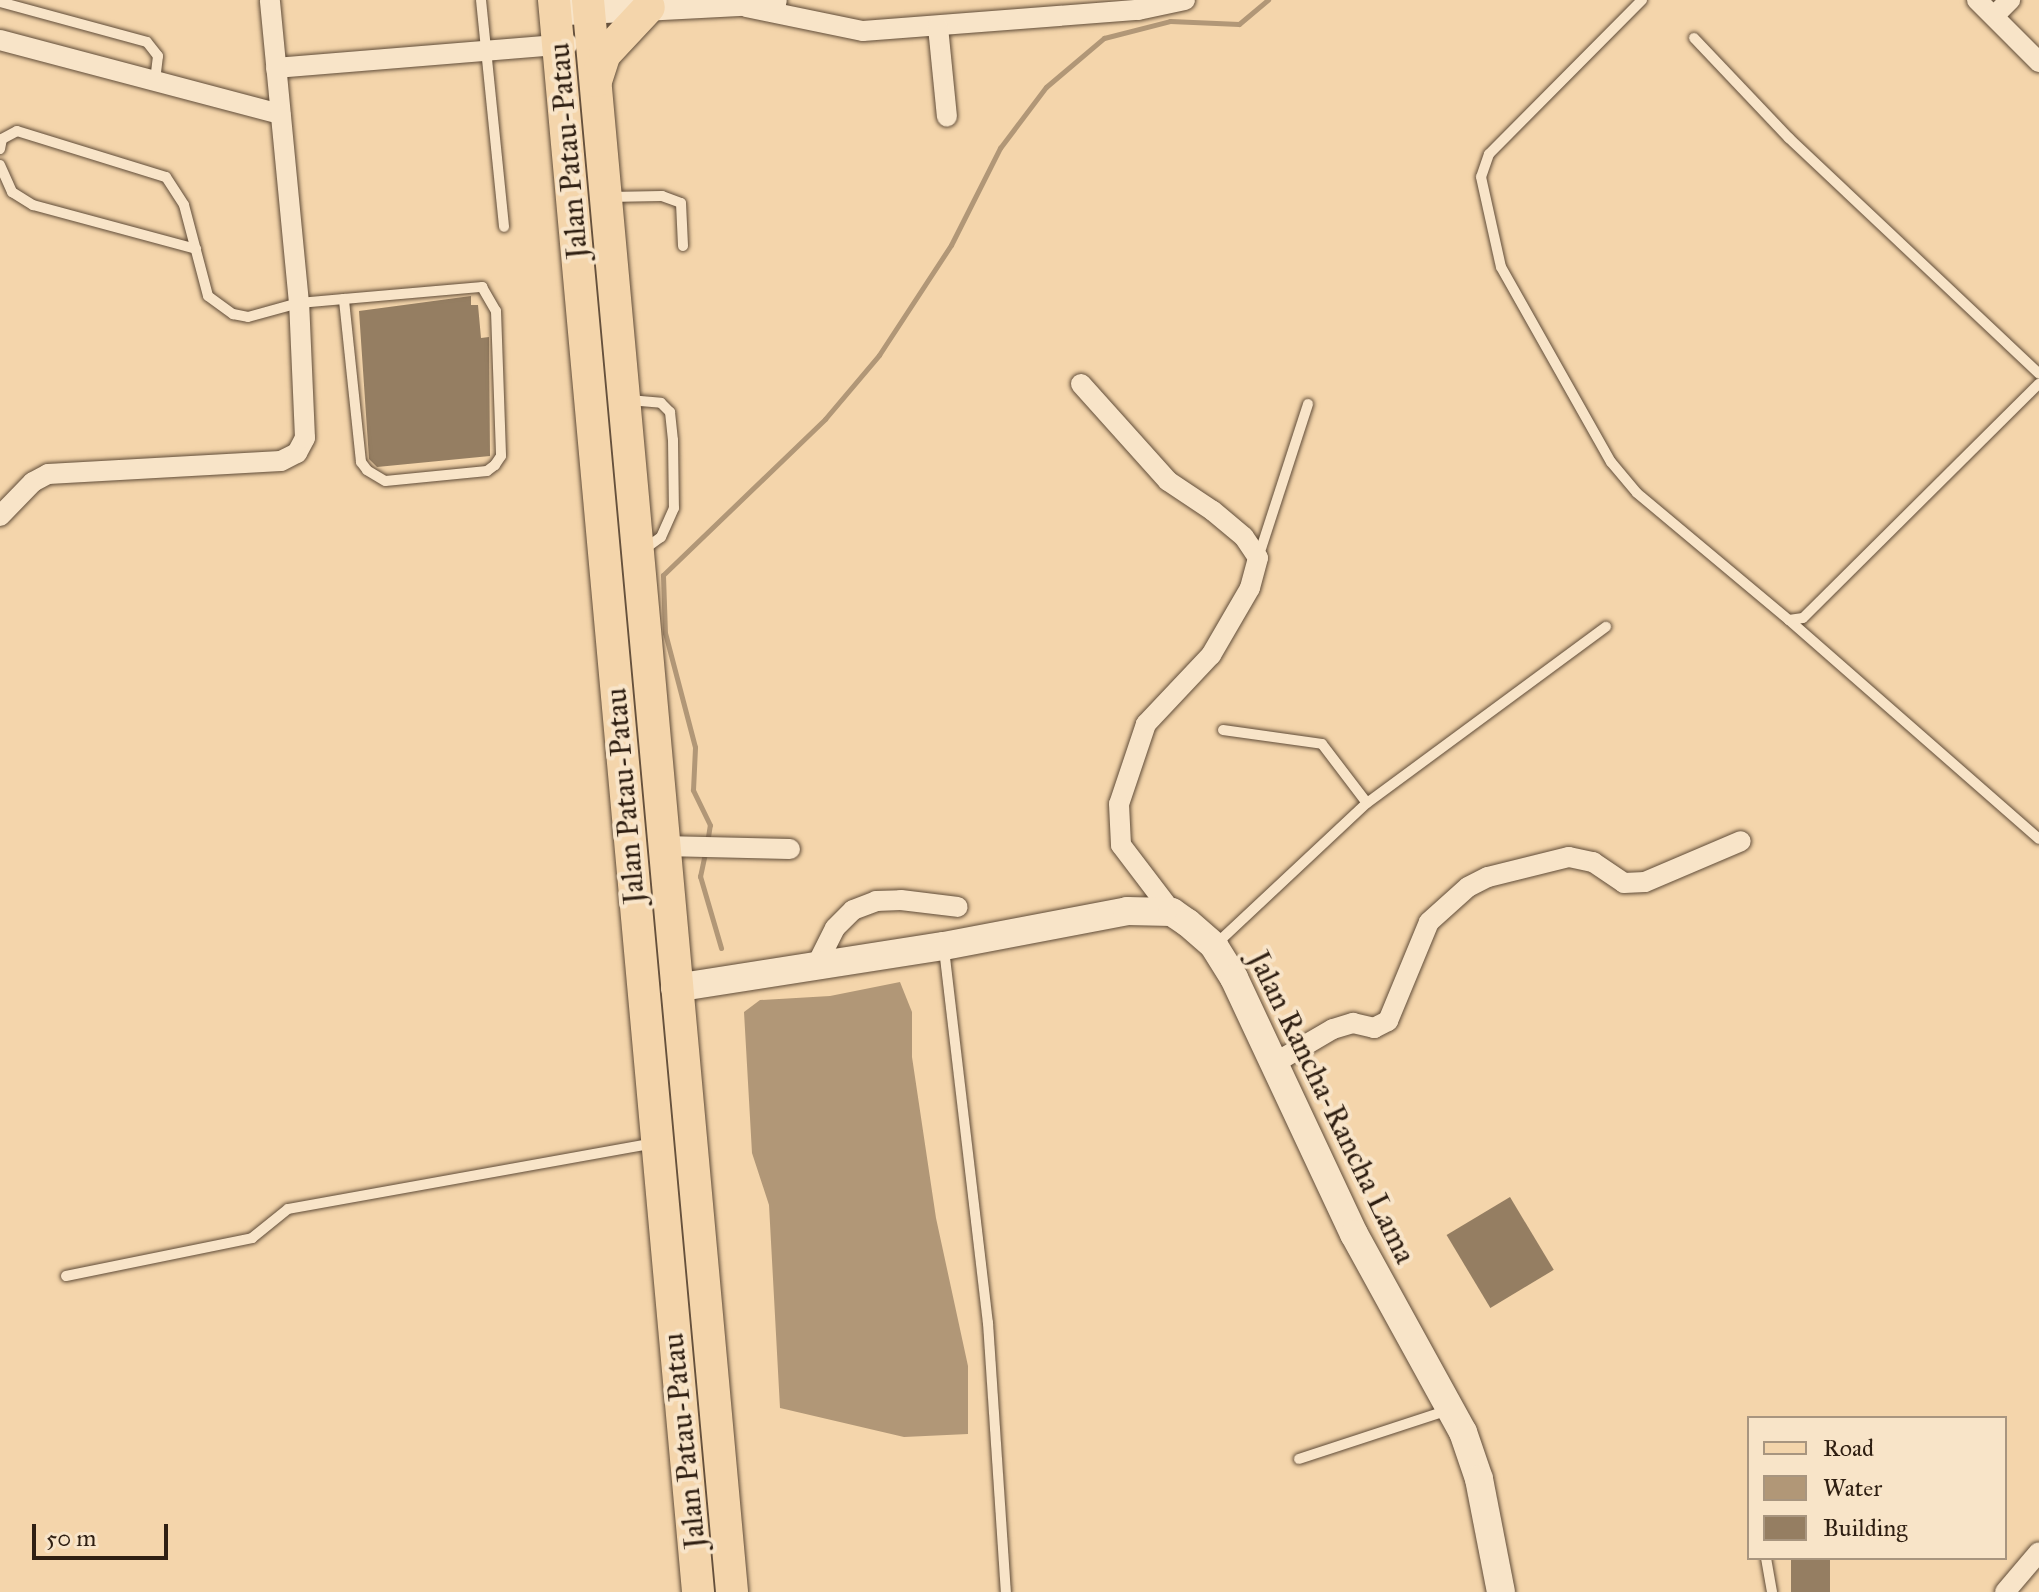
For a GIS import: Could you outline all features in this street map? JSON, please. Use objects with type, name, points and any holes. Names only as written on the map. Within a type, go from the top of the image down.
[{"type":"main road","name":"Jalan Patau-Patau","points":[[589,5],[675,988],[732,1592]]},
{"type":"main road","name":"Jalan Patau-Patau","points":[[555,6],[698,1592]]},
{"type":"main road","points":[[596,81],[605,54],[649,7]]},
{"type":"street","points":[[0,516],[33,482],[48,474],[281,461],[297,453],[308,416],[270,0]]},
{"type":"street","points":[[555,6],[649,7],[773,0]]},
{"type":"street","points":[[730,3],[863,31],[1138,10],[1185,0]]},
{"type":"street","points":[[1977,0],[2039,62]]},
{"type":"street","points":[[1994,16],[2010,0]]},
{"type":"street","points":[[938,27],[947,117]]},
{"type":"street","points":[[0,40],[280,114]]},
{"type":"street","points":[[276,68],[592,43]]},
{"type":"street","points":[[1081,384],[1168,481],[1244,537],[1258,558],[1250,588],[1211,655],[1146,724],[1122,790],[1121,845],[1172,912]]},
{"type":"street","points":[[1273,1064],[1333,1029],[1353,1023],[1374,1028],[1388,1021],[1429,922],[1468,887],[1488,877],[1569,857],[1593,862],[1624,883],[1645,882],[1741,841]]},
{"type":"street","points":[[663,846],[790,849]]},
{"type":"street","points":[[816,966],[835,928],[864,905],[901,900],[958,907]]},
{"type":"street","points":[[675,988],[944,946],[1127,911],[1172,912]]},
{"type":"street","name":"Jalan Rancha-Rancha Lama","points":[[1172,912],[1214,946],[1354,1234],[1450,1409],[1479,1479],[1501,1592]]},
{"type":"street","points":[[2005,1592],[2039,1552]]},
{"type":"lane","points":[[481,0],[504,227]]},
{"type":"lane","points":[[1642,0],[1489,154],[1481,177],[1485,210],[1501,267],[1611,462],[1658,513],[1789,620],[2039,839]]},
{"type":"lane","points":[[0,2],[147,42],[158,56],[155,81]]},
{"type":"lane","points":[[1694,38],[1789,138],[2039,374]]},
{"type":"lane","points":[[0,149],[2,139],[17,131],[166,177],[180,194],[208,296],[219,308],[248,317],[299,303],[344,299],[482,287],[492,297],[501,456],[495,465],[487,471],[385,481],[367,470],[361,462],[344,299]]},
{"type":"lane","points":[[0,165],[12,192],[33,205],[196,249]]},
{"type":"lane","points":[[606,197],[676,200],[685,210],[683,246]]},
{"type":"lane","points":[[1789,620],[1817,610],[2039,384]]},
{"type":"lane","points":[[625,400],[661,403],[670,412],[673,440],[674,508],[661,537],[637,553]]},
{"type":"lane","points":[[1258,558],[1308,404]]},
{"type":"lane","points":[[1214,946],[1367,803],[1606,627]]},
{"type":"lane","points":[[1223,730],[1322,744],[1367,803]]},
{"type":"lane","points":[[944,946],[988,1323],[1006,1592]]},
{"type":"lane","points":[[66,1276],[252,1238],[288,1209],[656,1142]]},
{"type":"lane","points":[[1299,1459],[1450,1409]]},
{"type":"lane","points":[[1766,1560],[1772,1592]]},
{"type":"water","points":[[900,982],[912,1012],[912,1057],[936,1218],[968,1366],[968,1434],[904,1437],[780,1408],[769,1205],[752,1153],[744,1012],[760,1000],[830,996]]},
{"type":"building","points":[[471,296],[471,305],[478,305],[481,338],[489,337],[490,456],[377,467],[369,459],[359,311]]},
{"type":"building","points":[[1510,1197],[1554,1270],[1490,1308],[1447,1235]]},
{"type":"building","points":[[1791,1560],[1830,1560],[1830,1592],[1791,1592]]},
{"type":"waterway","points":[[707,843],[710,825],[693,790],[695,747],[665,633],[663,575],[825,419],[879,355],[951,245],[1000,148],[1046,87],[1104,38],[1170,21],[1239,24],[1268,0]]},
{"type":"waterway","points":[[705,853],[700,876],[721,948]]}]
